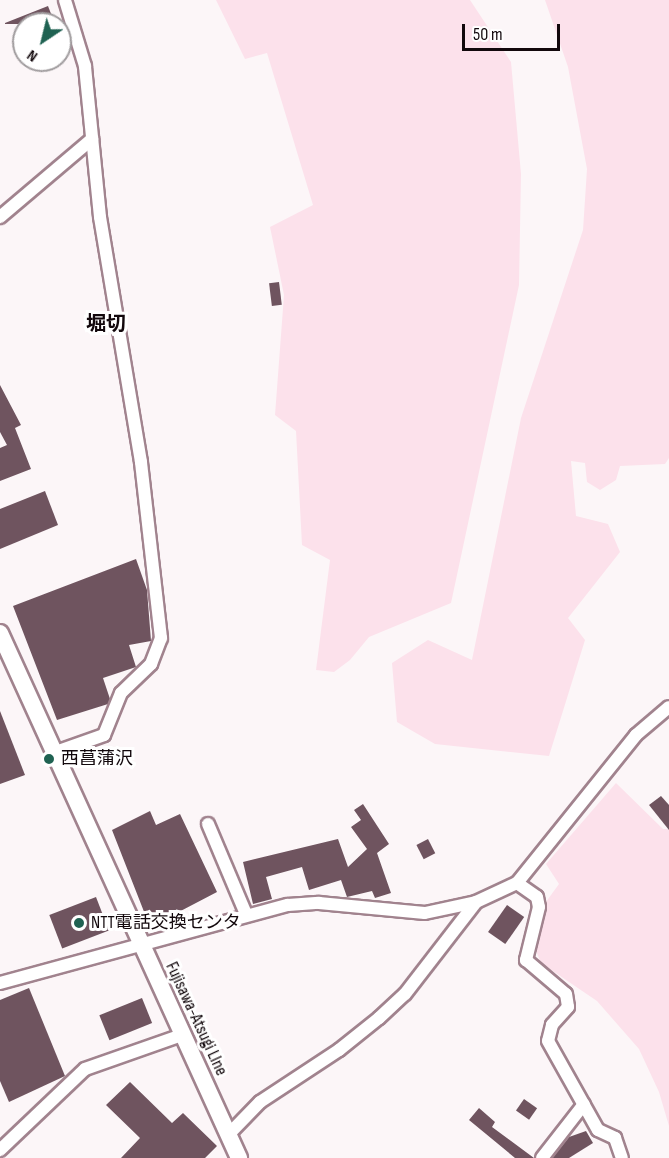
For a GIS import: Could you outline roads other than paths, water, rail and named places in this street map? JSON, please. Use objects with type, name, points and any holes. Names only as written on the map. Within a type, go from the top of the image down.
[{"type":"main road","name":"Fujisawa-Atsugi LIne","points":[[0,633],[239,1158]]},
{"type":"street","points":[[56,752],[104,735],[121,693],[151,664],[160,646],[141,462],[100,217],[80,39],[66,0]]},
{"type":"street","points":[[0,217],[92,139]]},
{"type":"street","points":[[0,983],[246,914],[319,903],[425,913],[476,902],[517,883],[636,735],[669,706]]},
{"type":"street","points":[[208,824],[246,914]]},
{"type":"street","points":[[517,883],[537,897],[539,907],[526,960],[566,994],[568,1007],[552,1025],[548,1041],[598,1130],[615,1138],[622,1158]]},
{"type":"street","points":[[228,1135],[260,1102],[339,1050],[405,994],[476,902]]},
{"type":"street","points":[[0,1150],[85,1070],[182,1035]]},
{"type":"street","points":[[545,1156],[584,1104]]},
{"type":"place","name":"西菖蒲沢","points":[[49,759]]},
{"type":"place","name":"NTT電話交換センタ","points":[[79,923]]},
{"type":"district","name":"堀切","points":[[106,324]]}]
